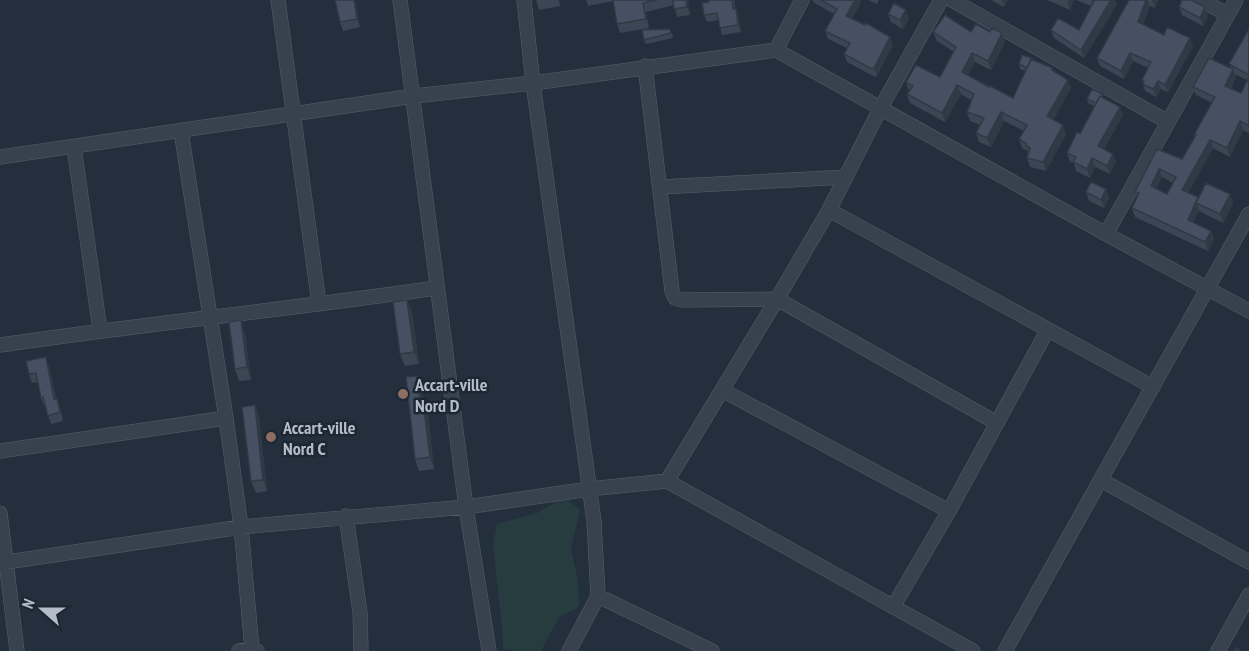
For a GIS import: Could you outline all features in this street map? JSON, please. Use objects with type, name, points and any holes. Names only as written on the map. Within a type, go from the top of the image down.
[{"type":"street","points":[[278,0],[319,304]]},
{"type":"street","points":[[400,0],[414,96],[436,288],[450,373],[466,507],[489,651]]},
{"type":"street","points":[[524,0],[533,83],[594,521],[598,597],[569,651]]},
{"type":"street","points":[[776,50],[802,0]]},
{"type":"street","points":[[667,481],[829,210],[880,109],[940,0]]},
{"type":"street","points":[[952,0],[1168,122]]},
{"type":"street","points":[[1201,0],[1228,15]]},
{"type":"street","points":[[1106,234],[1236,0]]},
{"type":"street","points":[[0,157],[414,96],[533,83],[776,50],[1249,311]]},
{"type":"street","points":[[645,66],[672,291],[675,298],[681,300],[777,299],[997,423]]},
{"type":"street","points":[[181,131],[241,527],[250,650]]},
{"type":"street","points":[[74,147],[100,330]]},
{"type":"street","points":[[660,188],[846,177]]},
{"type":"street","points":[[829,210],[1153,387]]},
{"type":"street","points":[[1005,651],[1249,214]]},
{"type":"street","points":[[0,345],[100,330],[211,318],[436,288]]},
{"type":"street","points":[[893,607],[949,512],[1047,331]]},
{"type":"street","points":[[722,390],[949,512]]},
{"type":"street","points":[[0,451],[226,418]]},
{"type":"street","points":[[1101,480],[1249,562]]},
{"type":"street","points":[[2,562],[241,527],[466,507],[589,489],[667,481],[973,651]]},
{"type":"street","points":[[0,513],[2,562],[17,651]]},
{"type":"street","points":[[346,516],[360,612],[361,651]]},
{"type":"street","points":[[1218,651],[1249,595]]},
{"type":"street","points":[[598,597],[712,651]]},
{"type":"green space","points":[[564,497],[580,510],[571,549],[578,581],[579,607],[559,617],[541,651],[503,649],[493,543],[497,524],[537,513]]},
{"type":"building","points":[[335,0],[354,0],[357,19],[340,22]]},
{"type":"building","points":[[613,0],[657,0],[643,3],[646,19],[617,24]]},
{"type":"building","points":[[673,0],[686,0],[687,7],[674,9]]},
{"type":"building","points":[[709,0],[732,0],[733,9],[736,8],[738,25],[720,28],[717,13],[704,15],[702,3],[709,2]]},
{"type":"building","points":[[821,0],[855,0],[846,16],[865,25],[866,23],[890,37],[874,68],[844,54],[850,43],[825,31],[837,9]]},
{"type":"building","points":[[1092,0],[1111,0],[1081,50],[1051,30],[1058,18],[1079,30],[1094,1]]},
{"type":"building","points":[[1129,0],[1146,0],[1138,22],[1164,35],[1167,27],[1190,38],[1165,85],[1158,81],[1153,89],[1143,84],[1142,80],[1151,62],[1130,53],[1121,71],[1097,58]]},
{"type":"building","points":[[1182,0],[1191,0],[1205,7],[1200,18],[1179,7]]},
{"type":"building","points":[[894,3],[906,10],[900,20],[888,14]]},
{"type":"building","points":[[945,15],[971,32],[976,24],[990,32],[992,28],[1002,33],[988,61],[972,53],[962,72],[989,87],[1013,98],[1031,59],[1052,68],[1068,80],[1047,116],[1063,125],[1043,162],[1027,158],[1030,148],[1019,139],[1027,125],[1001,112],[987,138],[976,133],[984,118],[967,112],[974,94],[957,85],[942,113],[907,94],[913,86],[906,82],[916,65],[940,77],[956,47],[933,32]]},
{"type":"building","points":[[670,29],[671,33],[644,40],[642,30]]},
{"type":"building","points":[[1249,29],[1249,75],[1229,64]]},
{"type":"building","points":[[1022,55],[1032,58],[1027,68],[1019,64]]},
{"type":"building","points":[[1209,58],[1233,69],[1225,86],[1241,93],[1249,77],[1249,126],[1240,121],[1227,148],[1210,140],[1182,190],[1198,197],[1188,220],[1211,231],[1205,242],[1132,208],[1139,193],[1135,192],[1157,149],[1182,159],[1196,135],[1194,135],[1215,97],[1193,87]],"holes":[[[1159,169],[1176,177],[1167,194],[1151,186]]]},
{"type":"building","points":[[1092,89],[1103,94],[1096,103],[1087,99]]},
{"type":"building","points":[[1100,96],[1120,107],[1098,146],[1113,154],[1107,166],[1092,158],[1087,169],[1073,162],[1076,157],[1067,153],[1077,132],[1080,134]]},
{"type":"building","points":[[1091,182],[1106,189],[1101,200],[1086,192]]},
{"type":"building","points":[[1206,183],[1230,194],[1220,214],[1196,203]]},
{"type":"building","points":[[407,300],[414,352],[400,354],[393,302]]},
{"type":"building","points":[[241,320],[247,367],[235,369],[229,322]]},
{"type":"building","points":[[46,357],[54,399],[57,398],[60,412],[48,416],[43,397],[41,398],[36,373],[29,374],[26,361]]},
{"type":"building","points":[[417,376],[420,402],[423,401],[430,457],[415,459],[406,377]]},
{"type":"building","points":[[255,405],[263,480],[251,481],[242,407]]},
{"type":"place","name":"Accart-ville Nord D","points":[[403,394]]},
{"type":"place","name":"Accart-ville Nord C","points":[[271,437]]}]
